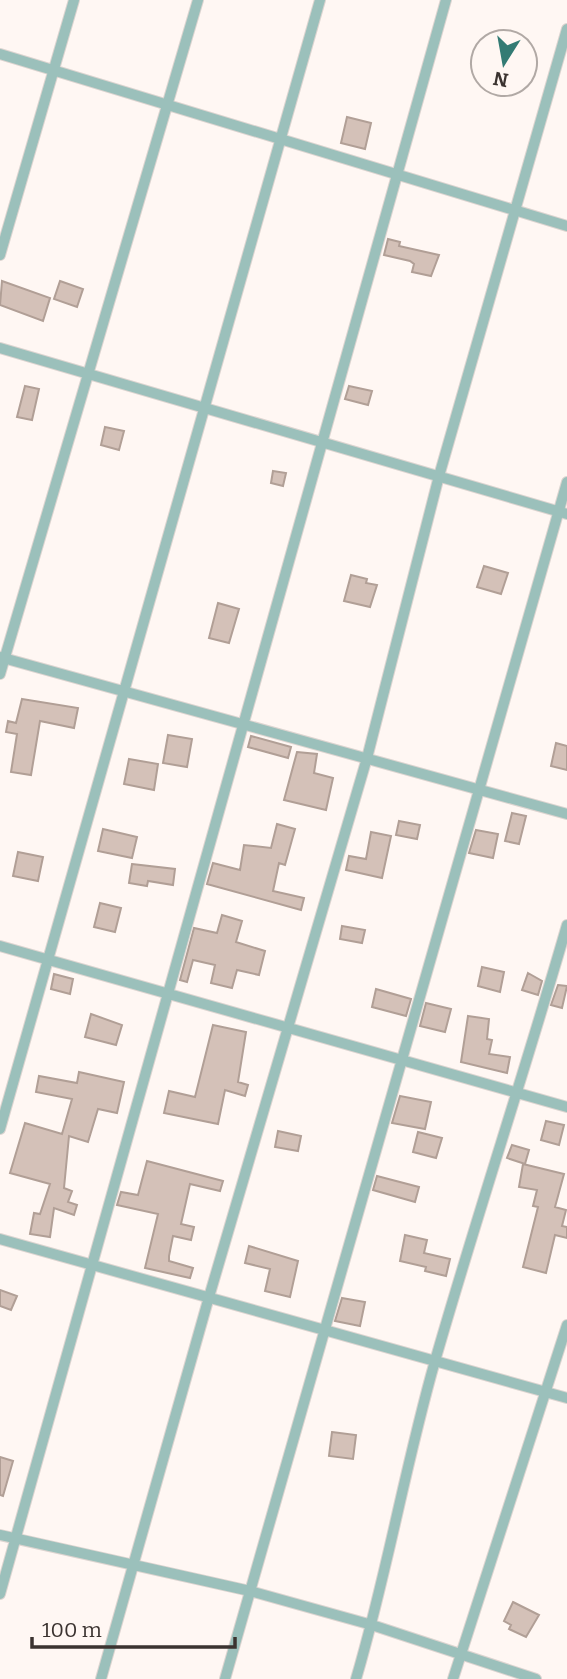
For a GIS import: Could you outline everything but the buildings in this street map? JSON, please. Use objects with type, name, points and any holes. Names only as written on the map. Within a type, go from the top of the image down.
[{"type":"street","points":[[0,255],[74,0]]},
{"type":"street","points":[[0,674],[2,658],[90,376],[198,0]]},
{"type":"street","points":[[0,1129],[46,959],[126,691],[320,0]]},
{"type":"street","points":[[0,1594],[446,0]]},
{"type":"street","points":[[101,1679],[209,1297],[367,758],[439,476],[567,29]]},
{"type":"street","points":[[0,54],[567,226]]},
{"type":"street","points":[[0,348],[563,512]]},
{"type":"street","points":[[225,1679],[478,789],[563,512],[567,482]]},
{"type":"street","points":[[2,658],[242,722],[567,814]]},
{"type":"street","points":[[356,1679],[372,1625],[435,1363],[519,1093],[567,925]]},
{"type":"street","points":[[0,946],[567,1107]]},
{"type":"street","points":[[0,1239],[567,1398]]},
{"type":"street","points":[[453,1679],[567,1325]]},
{"type":"street","points":[[0,1535],[250,1591],[461,1652],[537,1679]]}]
